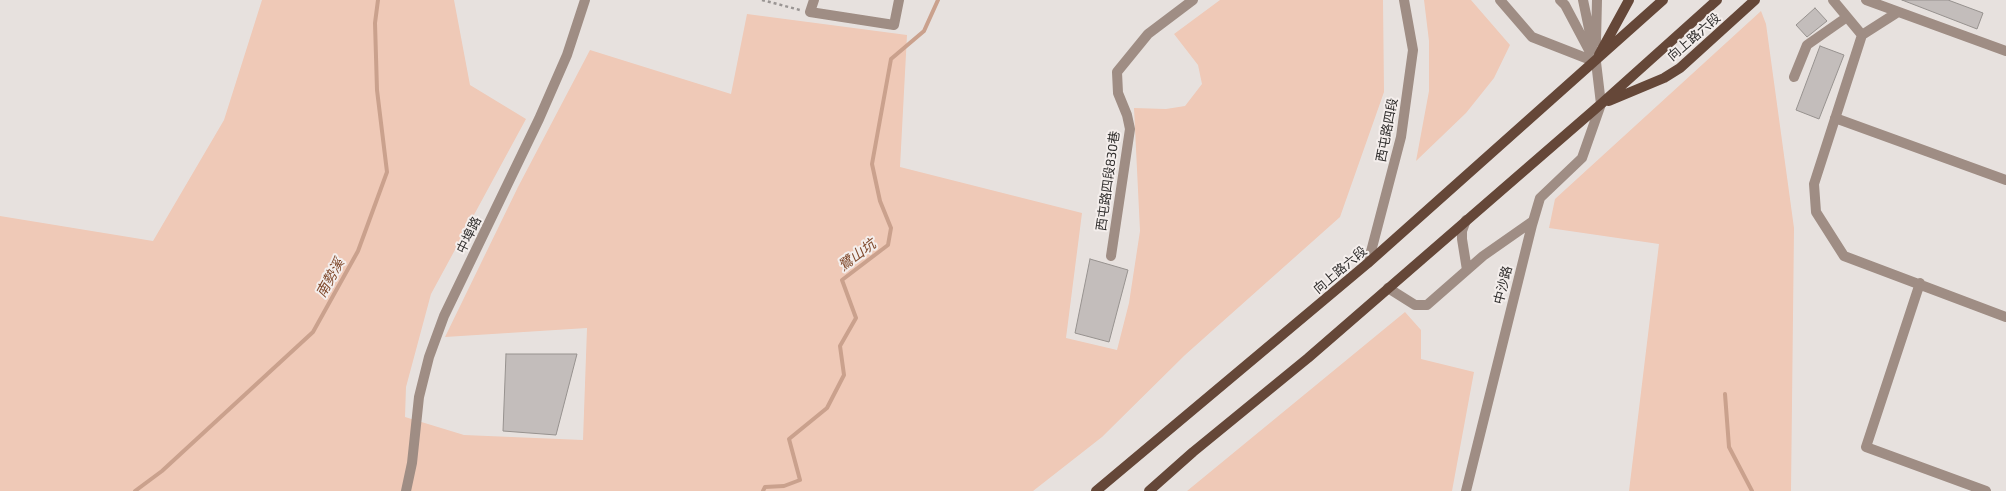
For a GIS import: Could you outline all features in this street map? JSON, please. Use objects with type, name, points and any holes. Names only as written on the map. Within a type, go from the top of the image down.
[{"type":"main road","name":"向上路六段","points":[[1596,62],[1629,0]]},
{"type":"main road","name":"向上路六段","points":[[1096,491],[1368,263],[1664,0]]},
{"type":"main road","name":"向上路六段","points":[[1149,491],[1193,452],[1308,358],[1601,104],[1718,0]]},
{"type":"main road","name":"向上路六段","points":[[1601,104],[1664,78],[1680,68],[1755,0]]},
{"type":"street","name":"中埠路","points":[[406,491],[412,463],[419,397],[429,357],[444,316],[539,119],[567,55],[585,0]]},
{"type":"street","points":[[814,0],[810,12],[894,25],[899,0]]},
{"type":"street","name":"西屯路四段830巷","points":[[1111,256],[1130,129],[1127,115],[1118,93],[1117,72],[1148,34],[1193,0]]},
{"type":"street","name":"西屯路四段","points":[[1368,263],[1401,137],[1413,50],[1404,0]]},
{"type":"street","points":[[1500,0],[1532,38],[1596,62]]},
{"type":"street","points":[[1560,0],[1565,5],[1596,62]]},
{"type":"street","points":[[1583,0],[1596,62],[1601,104]]},
{"type":"street","points":[[1596,62],[1597,0]]},
{"type":"street","points":[[1833,0],[1862,35]]},
{"type":"street","points":[[1866,0],[2006,52]]},
{"type":"street","points":[[1898,12],[1862,35],[1814,184],[1816,212],[1844,256],[1920,283],[2006,317]]},
{"type":"street","points":[[1794,77],[1807,45],[1847,17]]},
{"type":"street","name":"中沙路","points":[[1466,491],[1540,198],[1582,158],[1601,104]]},
{"type":"street","points":[[1835,118],[2006,180]]},
{"type":"street","points":[[1466,220],[1462,231],[1462,239],[1467,270]]},
{"type":"street","points":[[1388,288],[1415,305],[1427,305],[1503,240],[1533,221]]},
{"type":"street","points":[[1920,283],[1866,447],[1986,491]]},
{"type":"path","points":[[762,0],[810,12]]},
{"type":"shaded area","points":[[262,0],[454,0],[470,85],[526,119],[431,294],[406,387],[405,417],[464,435],[583,440],[587,328],[445,337],[518,187],[590,50],[731,94],[747,14],[907,35],[900,167],[1082,213],[1066,338],[1117,350],[1129,303],[1140,231],[1134,108],[1166,109],[1185,106],[1202,84],[1198,65],[1174,34],[1220,0],[1383,0],[1384,92],[1340,217],[1185,355],[1102,437],[1033,491],[0,491],[0,216],[153,241],[224,120]]},
{"type":"shaded area","points":[[1424,0],[1471,0],[1510,45],[1494,78],[1466,113],[1416,161],[1429,91],[1429,41]]},
{"type":"shaded area","points":[[1761,11],[1766,24],[1794,228],[1791,491],[1629,491],[1659,244],[1549,228],[1555,199]]},
{"type":"shaded area","points":[[1405,312],[1421,330],[1421,359],[1474,372],[1452,491],[1187,491]]},
{"type":"building","points":[[1902,0],[1948,0],[1983,13],[1977,29]]},
{"type":"building","points":[[1815,8],[1827,21],[1807,37],[1796,25]]},
{"type":"building","points":[[1820,46],[1844,55],[1819,119],[1796,110]]},
{"type":"building","points":[[1090,259],[1128,270],[1109,342],[1075,333]]},
{"type":"building","points":[[506,354],[577,354],[556,435],[503,431]]},
{"type":"waterway","name":"南勢溪","points":[[135,491],[162,471],[313,332],[358,251],[387,172],[377,90],[375,23],[378,0]]},
{"type":"waterway","name":"鷺山坑","points":[[763,491],[765,487],[784,486],[800,480],[789,439],[827,408],[844,375],[840,346],[856,318],[842,280],[888,245],[891,228],[880,201],[872,164],[891,59],[924,31],[938,0]]},
{"type":"waterway","name":"鷺山坑","points":[[1725,394],[1729,447],[1752,491]]}]
